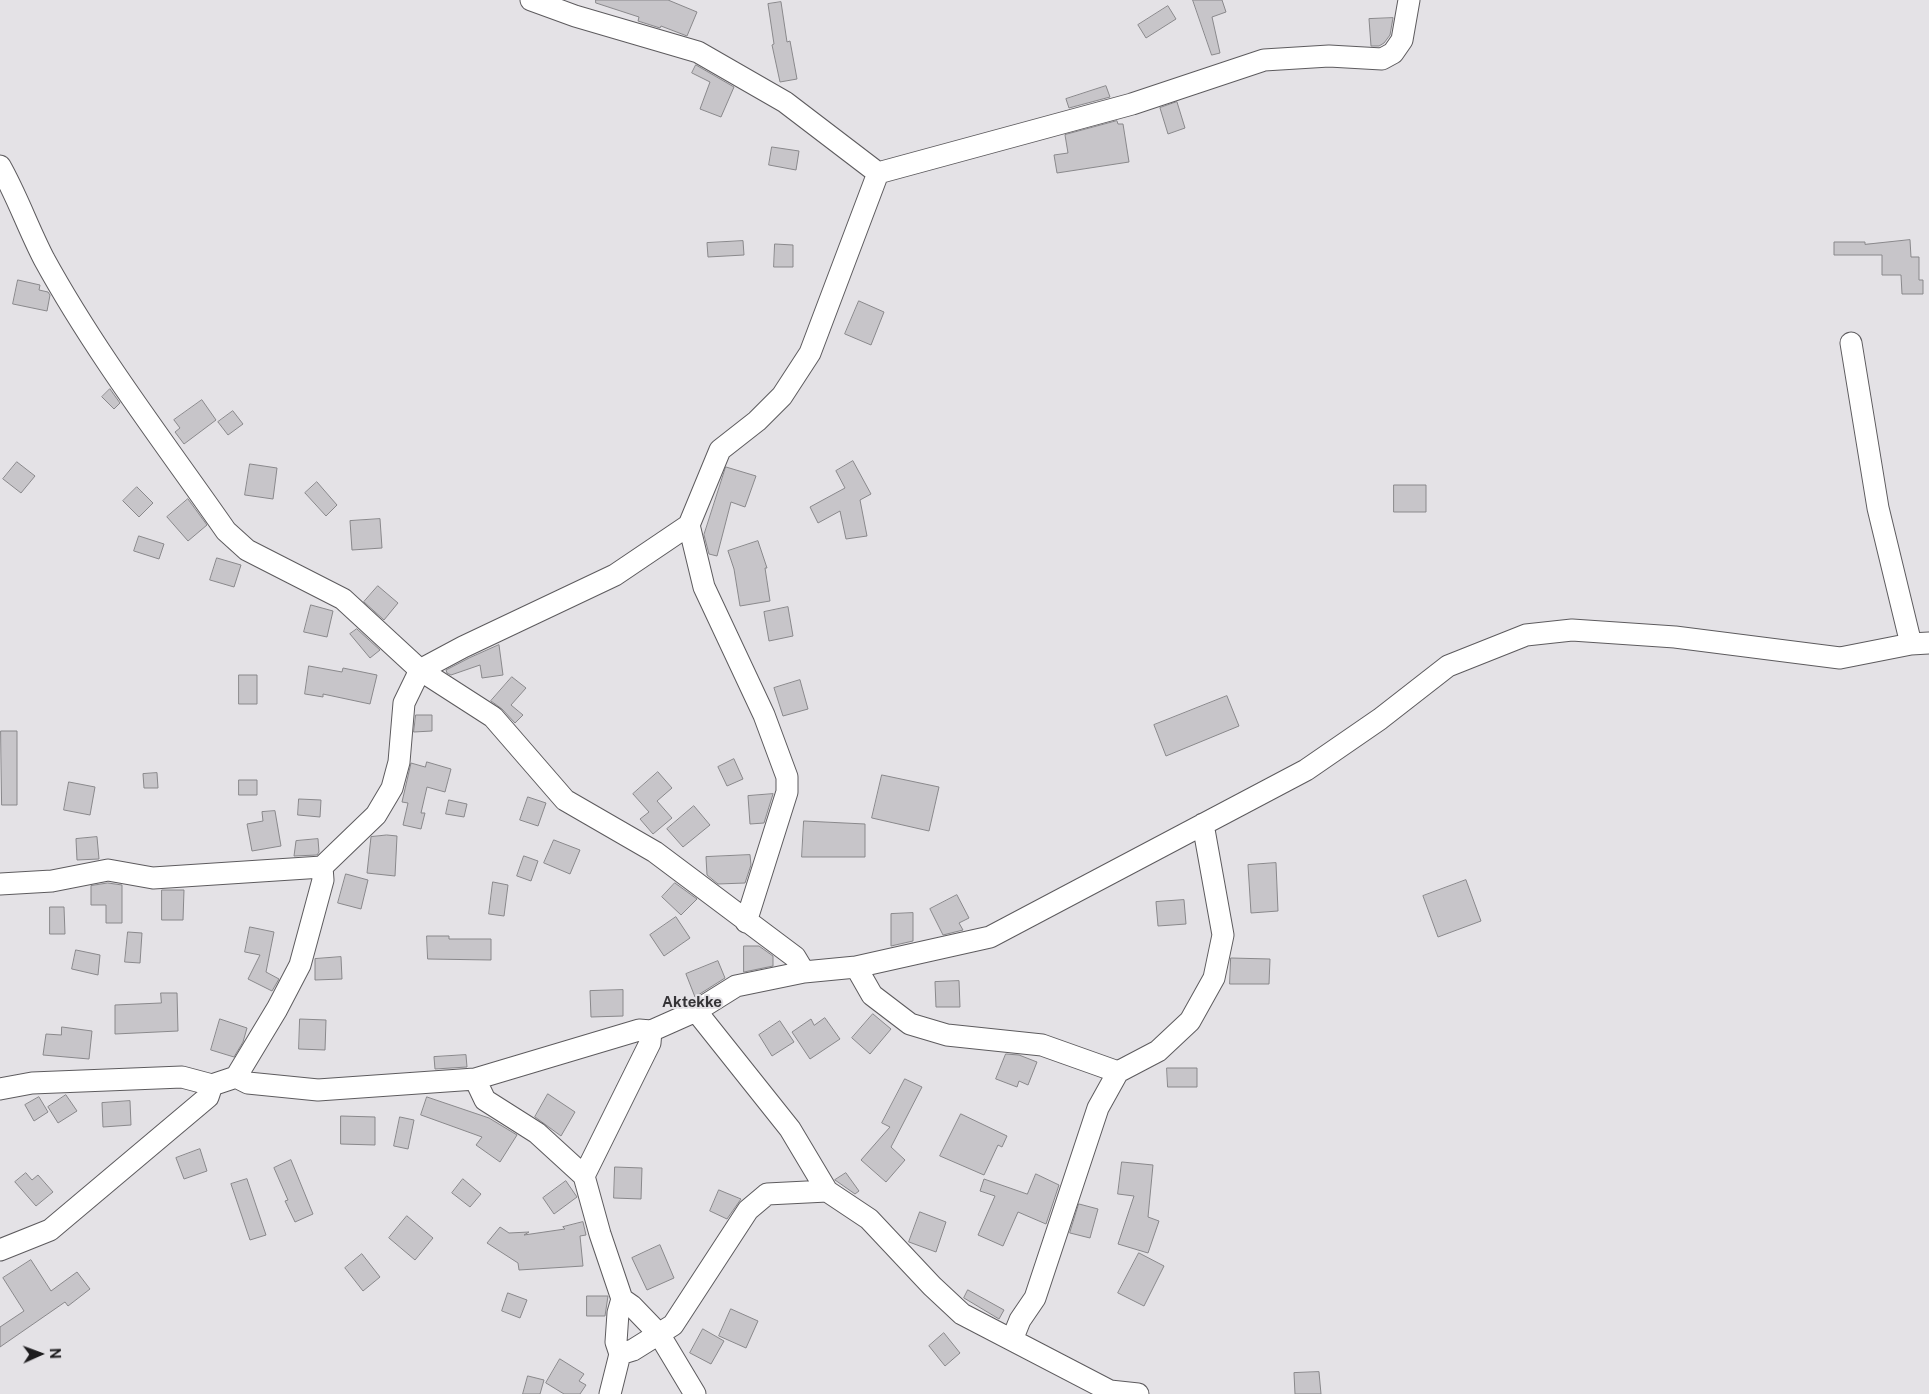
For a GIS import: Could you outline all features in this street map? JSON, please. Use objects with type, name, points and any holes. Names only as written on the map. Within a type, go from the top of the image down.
[{"type":"street","points":[[531,0],[575,16],[698,52],[785,102],[878,173]]},
{"type":"street","points":[[878,173],[1132,104],[1264,60],[1329,56],[1382,59],[1393,53],[1402,40],[1409,0]]},
{"type":"street","points":[[0,166],[13,188],[44,258],[94,342],[226,531],[247,550],[343,599],[363,620],[420,670],[493,717],[565,800],[655,852],[795,957],[804,972]]},
{"type":"street","points":[[0,884],[52,881],[108,870],[153,878],[322,867],[376,815],[392,788],[399,762],[404,703],[420,670],[463,647],[615,575],[689,525],[720,450],[757,421],[782,396],[810,353],[878,173]]},
{"type":"street","points":[[236,1077],[248,1083],[318,1090],[475,1079],[639,1030],[651,1031],[696,1011],[736,986],[804,972],[856,967],[990,937],[1306,770],[1380,719],[1448,666],[1526,635],[1572,630],[1675,637],[1840,658],[1920,643],[1878,508],[1851,343]]},
{"type":"street","points":[[689,525],[704,587],[764,715],[787,777],[788,792],[746,922]]},
{"type":"street","points":[[1012,1340],[1020,1320],[1035,1298],[1098,1108],[1118,1072],[1158,1051],[1190,1021],[1214,978],[1223,935],[1203,824]]},
{"type":"street","points":[[0,1089],[32,1083],[182,1078],[212,1085],[236,1077],[277,1009],[300,965],[323,880],[322,867]]},
{"type":"street","points":[[856,967],[872,995],[910,1024],[947,1034],[1042,1045],[1118,1072]]},
{"type":"street","points":[[696,1011],[790,1129],[827,1191],[869,1219],[932,1286],[962,1314],[1110,1391],[1138,1394]]},
{"type":"street","points":[[584,1176],[650,1044],[651,1031]]},
{"type":"street","points":[[475,1079],[485,1100],[536,1133],[584,1176],[600,1234],[622,1299],[618,1312],[616,1342],[620,1354],[610,1394]]},
{"type":"street","points":[[0,1250],[50,1230],[208,1097],[212,1085]]},
{"type":"street","points":[[620,1354],[633,1350],[673,1325],[748,1210],[767,1194],[827,1191]]},
{"type":"street","points":[[622,1299],[632,1306],[659,1334],[695,1394]]},
{"type":"building","points":[[596,0],[668,0],[697,12],[687,36],[661,26],[660,28],[638,21],[639,17],[596,3]]},
{"type":"building","points":[[1193,0],[1222,0],[1226,12],[1212,17],[1220,53],[1212,55]]},
{"type":"building","points":[[781,2],[787,42],[790,41],[797,79],[780,82],[772,45],[774,44],[768,4]]},
{"type":"building","points":[[1168,6],[1176,19],[1146,38],[1138,25]]},
{"type":"building","points":[[1393,18],[1390,35],[1384,43],[1379,46],[1371,46],[1369,19]]},
{"type":"building","points":[[696,65],[734,87],[721,117],[700,109],[710,82],[692,73]]},
{"type":"building","points":[[1106,86],[1110,97],[1069,108],[1066,99]]},
{"type":"building","points":[[1177,102],[1185,128],[1168,134],[1160,108]]},
{"type":"building","points":[[1117,121],[1118,124],[1123,124],[1129,162],[1057,173],[1054,155],[1068,153],[1065,135]]},
{"type":"building","points":[[772,147],[799,151],[796,170],[769,165]]},
{"type":"building","points":[[1910,240],[1911,257],[1919,257],[1919,280],[1923,280],[1923,294],[1902,294],[1901,275],[1882,275],[1882,255],[1834,255],[1834,242],[1865,242],[1865,244]]},
{"type":"building","points":[[743,241],[744,255],[708,257],[707,243]]},
{"type":"building","points":[[775,244],[793,245],[793,267],[774,267]]},
{"type":"building","points":[[18,280],[40,285],[39,290],[48,292],[50,295],[47,311],[13,304]]},
{"type":"building","points":[[859,301],[884,312],[871,345],[845,334]]},
{"type":"building","points":[[110,389],[120,403],[114,409],[102,397]]},
{"type":"building","points":[[202,400],[216,420],[184,444],[175,432],[180,428],[174,420]]},
{"type":"building","points":[[233,411],[243,424],[228,435],[218,422]]},
{"type":"building","points":[[853,461],[871,494],[860,500],[867,536],[846,539],[840,511],[818,523],[810,507],[845,488],[836,471]]},
{"type":"building","points":[[17,462],[35,476],[21,493],[3,479]]},
{"type":"building","points":[[250,464],[277,468],[273,499],[245,495]]},
{"type":"building","points":[[726,467],[756,476],[745,507],[731,502],[717,556],[709,554],[704,535]]},
{"type":"building","points":[[317,482],[337,505],[326,516],[305,493]]},
{"type":"building","points":[[1394,485],[1426,485],[1426,512],[1394,512]]},
{"type":"building","points":[[137,487],[153,503],[139,517],[123,501]]},
{"type":"building","points":[[188,499],[207,525],[188,541],[167,517]]},
{"type":"building","points":[[380,519],[382,548],[352,550],[350,521]]},
{"type":"building","points":[[139,536],[164,544],[159,559],[134,551]]},
{"type":"building","points":[[758,541],[767,568],[765,568],[770,601],[740,606],[734,569],[728,551]]},
{"type":"building","points":[[217,558],[241,565],[234,587],[210,580]]},
{"type":"building","points":[[378,586],[398,603],[384,620],[364,602]]},
{"type":"building","points":[[311,605],[333,611],[327,637],[304,632]]},
{"type":"building","points":[[788,607],[793,636],[769,641],[764,612]]},
{"type":"building","points":[[357,629],[380,650],[370,658],[350,634]]},
{"type":"building","points":[[499,645],[503,675],[482,678],[480,665],[451,675],[447,673],[446,670]]},
{"type":"building","points":[[309,666],[342,672],[343,668],[377,675],[370,704],[323,694],[323,697],[305,694]]},
{"type":"building","points":[[239,675],[257,675],[257,704],[239,704]]},
{"type":"building","points":[[512,677],[526,688],[511,705],[523,715],[515,723],[502,709],[491,701]]},
{"type":"building","points":[[800,680],[808,709],[783,716],[774,688]]},
{"type":"building","points":[[1227,696],[1239,726],[1166,756],[1154,725]]},
{"type":"building","points":[[416,715],[432,715],[432,731],[414,732]]},
{"type":"building","points":[[1,731],[17,731],[17,805],[2,805]]},
{"type":"building","points":[[734,759],[743,779],[727,786],[718,767]]},
{"type":"building","points":[[427,762],[451,769],[445,792],[427,787],[421,813],[425,813],[421,829],[403,825],[408,803],[402,802],[411,763],[425,767]]},
{"type":"building","points":[[658,772],[672,788],[657,801],[672,818],[653,834],[640,819],[649,812],[633,794]]},
{"type":"building","points":[[157,773],[158,788],[144,788],[143,774]]},
{"type":"building","points":[[882,775],[939,787],[929,831],[872,818]]},
{"type":"building","points":[[239,780],[257,780],[257,795],[239,795]]},
{"type":"building","points":[[69,782],[95,787],[90,815],[64,810]]},
{"type":"building","points":[[773,794],[764,823],[750,824],[748,796]]},
{"type":"building","points":[[528,797],[546,803],[538,826],[520,820]]},
{"type":"building","points":[[299,799],[321,800],[320,817],[298,815]]},
{"type":"building","points":[[449,800],[467,804],[464,817],[446,814]]},
{"type":"building","points":[[694,806],[710,825],[683,847],[667,829]]},
{"type":"building","points":[[275,811],[281,846],[252,851],[247,824],[263,821],[262,812]]},
{"type":"building","points":[[804,821],[865,824],[865,857],[802,857]]},
{"type":"building","points":[[397,836],[395,876],[367,873],[371,837]]},
{"type":"building","points":[[97,837],[99,859],[77,860],[76,839]]},
{"type":"building","points":[[318,839],[319,852],[317,855],[294,856],[296,841]]},
{"type":"building","points":[[554,840],[580,850],[570,874],[544,863]]},
{"type":"building","points":[[750,855],[751,865],[745,883],[718,884],[707,875],[706,857]]},
{"type":"building","points":[[524,856],[538,861],[531,881],[517,876]]},
{"type":"building","points":[[1276,863],[1278,911],[1251,913],[1248,865]]},
{"type":"building","points":[[346,874],[368,880],[361,909],[338,903]]},
{"type":"building","points":[[1466,880],[1481,921],[1438,937],[1423,896]]},
{"type":"building","points":[[493,882],[508,885],[504,916],[489,914]]},
{"type":"building","points":[[108,883],[122,885],[122,923],[106,923],[106,905],[91,905],[91,886]]},
{"type":"building","points":[[675,883],[697,899],[681,915],[662,897]]},
{"type":"building","points":[[162,890],[184,890],[183,920],[162,920]]},
{"type":"building","points":[[957,895],[969,918],[959,923],[963,930],[943,935],[930,909]]},
{"type":"building","points":[[1184,900],[1186,924],[1158,926],[1156,902]]},
{"type":"building","points":[[50,907],[64,907],[65,934],[50,934]]},
{"type":"building","points":[[913,913],[913,941],[891,946],[891,914]]},
{"type":"building","points":[[676,917],[690,938],[664,956],[650,935]]},
{"type":"building","points":[[250,927],[274,932],[266,972],[279,979],[272,991],[248,979],[260,955],[245,952]]},
{"type":"building","points":[[128,932],[142,933],[140,963],[125,962]]},
{"type":"building","points":[[427,936],[449,936],[449,939],[491,939],[491,960],[428,959]]},
{"type":"building","points":[[744,946],[759,946],[773,956],[773,966],[744,972]]},
{"type":"building","points":[[76,950],[100,955],[98,975],[72,969]]},
{"type":"building","points":[[341,957],[342,979],[315,980],[315,959]]},
{"type":"building","points":[[1231,958],[1270,959],[1269,984],[1230,984]]},
{"type":"building","points":[[718,961],[725,978],[695,997],[686,974]]},
{"type":"building","points":[[959,981],[960,1007],[936,1007],[935,982]]},
{"type":"building","points":[[623,990],[623,1016],[591,1017],[590,991]]},
{"type":"building","points":[[161,993],[177,993],[178,1031],[115,1034],[115,1005],[161,1003]]},
{"type":"building","points":[[873,1014],[891,1029],[870,1054],[852,1038]]},
{"type":"building","points":[[825,1018],[840,1039],[810,1059],[792,1032],[811,1019],[814,1025]]},
{"type":"building","points":[[220,1019],[247,1028],[243,1042],[234,1057],[211,1050]]},
{"type":"building","points":[[300,1019],[326,1020],[325,1050],[299,1049]]},
{"type":"building","points":[[780,1021],[794,1042],[772,1056],[759,1035]]},
{"type":"building","points":[[62,1027],[92,1031],[89,1059],[43,1055],[46,1034],[61,1035]]},
{"type":"building","points":[[1006,1054],[1019,1055],[1037,1062],[1028,1085],[1019,1081],[1017,1087],[996,1079]]},
{"type":"building","points":[[466,1055],[467,1067],[435,1069],[434,1057]]},
{"type":"building","points":[[1167,1068],[1197,1068],[1197,1087],[1168,1087]]},
{"type":"building","points":[[905,1079],[922,1087],[891,1147],[905,1160],[886,1182],[861,1160],[890,1127],[882,1123]]},
{"type":"building","points":[[548,1094],[575,1112],[561,1136],[535,1117]]},
{"type":"building","points":[[66,1095],[77,1111],[58,1123],[48,1107]]},
{"type":"building","points":[[39,1097],[48,1112],[34,1121],[25,1105]]},
{"type":"building","points":[[427,1097],[489,1118],[517,1135],[500,1162],[476,1145],[482,1137],[421,1115]]},
{"type":"building","points":[[130,1101],[131,1125],[103,1127],[102,1103]]},
{"type":"building","points":[[961,1114],[1007,1136],[1002,1147],[998,1145],[984,1175],[940,1156]]},
{"type":"building","points":[[341,1116],[375,1117],[375,1145],[341,1144]]},
{"type":"building","points":[[400,1117],[414,1120],[408,1149],[394,1146]]},
{"type":"building","points":[[200,1149],[207,1171],[184,1179],[176,1158]]},
{"type":"building","points":[[291,1160],[313,1214],[295,1222],[285,1201],[288,1200],[274,1168]]},
{"type":"building","points":[[1122,1162],[1153,1165],[1148,1217],[1159,1221],[1148,1253],[1118,1244],[1134,1196],[1118,1194]]},
{"type":"building","points":[[615,1167],[642,1168],[641,1199],[614,1198]]},
{"type":"building","points":[[26,1173],[32,1180],[38,1175],[53,1192],[36,1206],[15,1182]]},
{"type":"building","points":[[846,1173],[859,1191],[855,1194],[835,1180]]},
{"type":"building","points":[[1036,1174],[1059,1185],[1046,1224],[1018,1212],[1003,1246],[978,1235],[995,1196],[980,1191],[984,1179],[1027,1194]]},
{"type":"building","points":[[247,1179],[266,1235],[250,1240],[231,1184]]},
{"type":"building","points":[[463,1179],[481,1194],[470,1207],[452,1193]]},
{"type":"building","points":[[566,1181],[577,1197],[554,1214],[543,1198]]},
{"type":"building","points":[[719,1190],[741,1199],[727,1219],[710,1211]]},
{"type":"building","points":[[1079,1204],[1098,1209],[1090,1238],[1070,1233]]},
{"type":"building","points":[[920,1212],[946,1222],[936,1252],[909,1242]]},
{"type":"building","points":[[407,1216],[433,1238],[415,1260],[389,1238]]},
{"type":"building","points":[[583,1222],[586,1235],[580,1236],[583,1266],[519,1270],[518,1263],[487,1243],[500,1227],[509,1233],[529,1232],[524,1235],[565,1229],[563,1227]]},
{"type":"building","points":[[660,1245],[674,1278],[647,1290],[632,1258]]},
{"type":"building","points":[[1139,1253],[1164,1266],[1144,1306],[1118,1293]]},
{"type":"building","points":[[362,1254],[380,1277],[363,1291],[345,1268]]},
{"type":"building","points":[[31,1260],[51,1291],[77,1272],[90,1289],[68,1306],[65,1302],[0,1347],[0,1327],[24,1311],[3,1278]]},
{"type":"building","points":[[968,1290],[1004,1310],[999,1319],[964,1298]]},
{"type":"building","points":[[508,1293],[527,1300],[520,1318],[502,1311]]},
{"type":"building","points":[[587,1296],[608,1296],[605,1316],[587,1316]]},
{"type":"building","points":[[731,1309],[758,1321],[746,1348],[719,1336]]},
{"type":"building","points":[[703,1329],[724,1341],[711,1364],[690,1353]]},
{"type":"building","points":[[944,1333],[960,1353],[945,1366],[929,1346]]},
{"type":"building","points":[[560,1359],[584,1374],[579,1381],[586,1385],[580,1394],[564,1394],[546,1383]]},
{"type":"building","points":[[1319,1372],[1321,1394],[1295,1394],[1294,1373]]},
{"type":"building","points":[[528,1376],[544,1380],[540,1394],[523,1394]]},
{"type":"district","name":"Aktekke","points":[[692,1002]]}]
